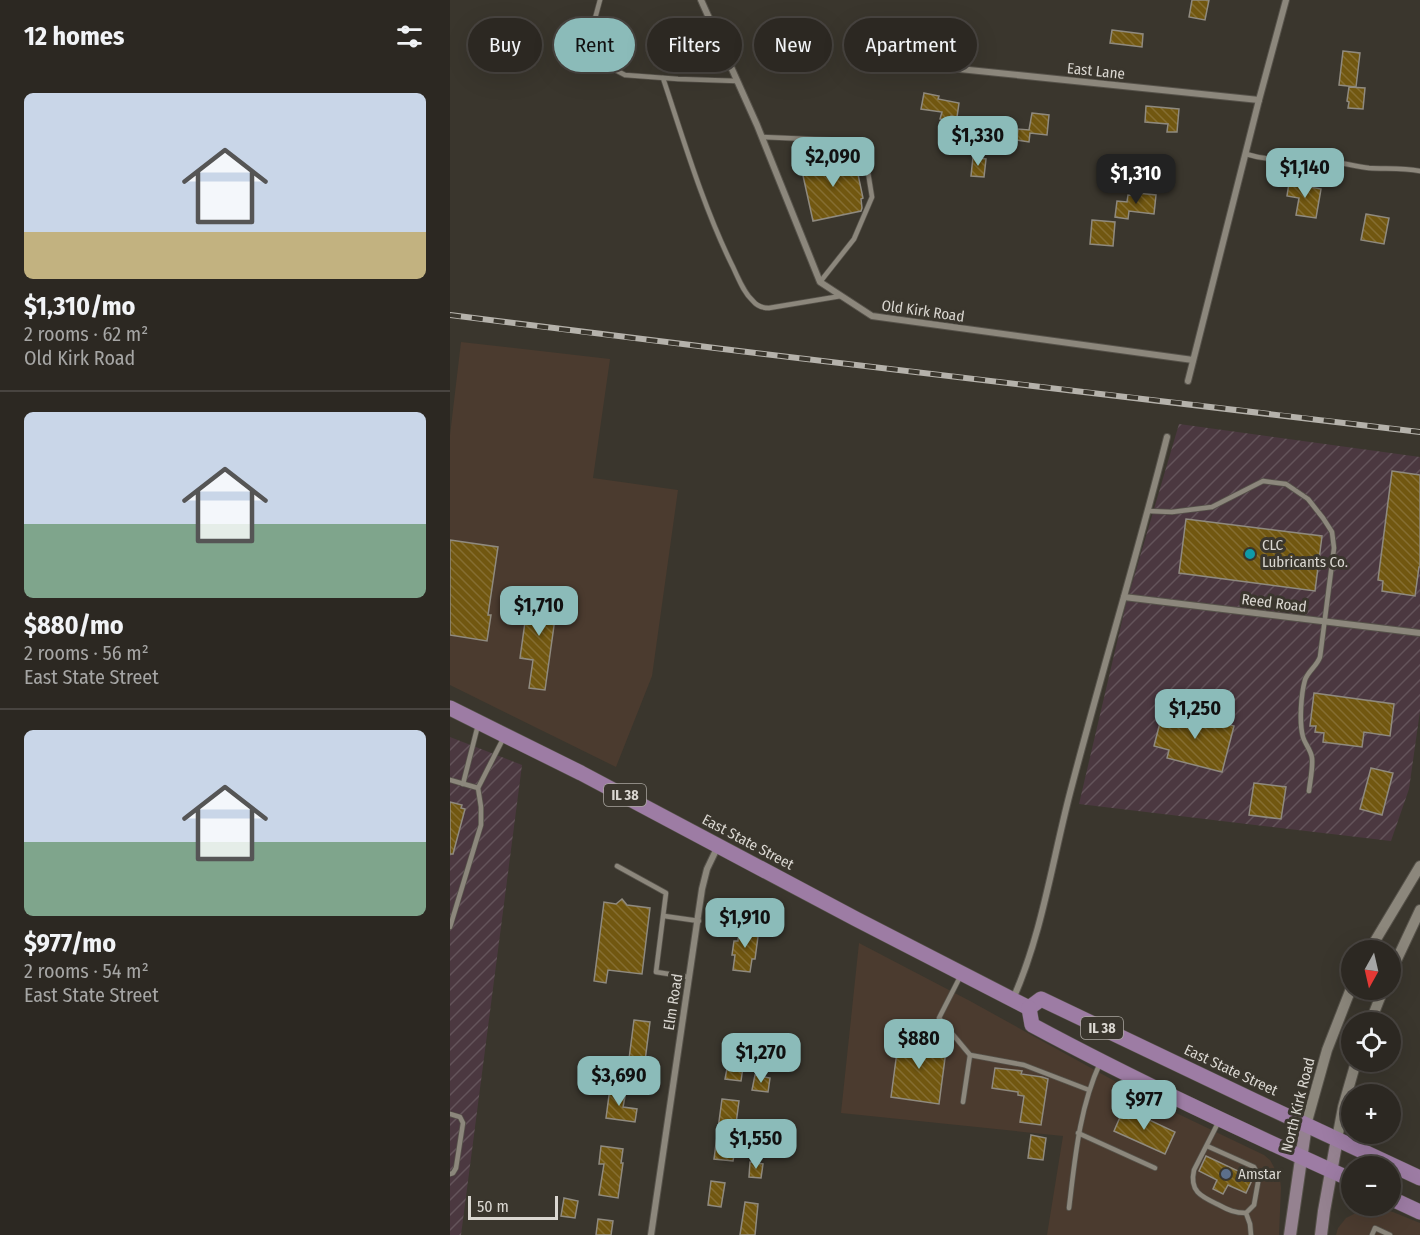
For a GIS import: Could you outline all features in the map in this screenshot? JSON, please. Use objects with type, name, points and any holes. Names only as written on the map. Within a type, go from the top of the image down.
[{"type":"main road","name":"East State Street","points":[[450,708],[624,795],[1029,1008],[1041,999],[1420,1178]]},
{"type":"main road","name":"IL 38","points":[[1029,1008],[1032,1025],[1101,1061],[1341,1175]]},
{"type":"main road","name":"North Kirk Road","points":[[1290,1235],[1306,1125]]},
{"type":"main road","points":[[1321,1235],[1323,1211],[1337,1139]]},
{"type":"main road","points":[[1401,1203],[1420,1212]]},
{"type":"street","points":[[701,0],[762,137],[820,282]]},
{"type":"street","points":[[1188,381],[1286,0]]},
{"type":"street","name":"East Lane","points":[[977,71],[1259,100]]},
{"type":"street","name":"Old Kirk Road","points":[[820,282],[872,316],[1193,360]]},
{"type":"street","points":[[1013,1000],[1025,973],[1070,794],[1167,437]]},
{"type":"street","name":"Reed Road","points":[[1124,597],[1420,633]]},
{"type":"street","name":"Elm Road","points":[[651,1235],[702,889],[707,869],[718,846]]},
{"type":"street","points":[[1376,940],[1420,866]]},
{"type":"street","points":[[1401,951],[1420,910]]},
{"type":"street","name":"North Kirk Road","points":[[1306,1125],[1327,1050],[1347,1000]]},
{"type":"street","points":[[1337,1139],[1353,1072]]},
{"type":"lane","points":[[600,0],[590,37],[600,62],[625,75],[737,81]]},
{"type":"lane","points":[[663,78],[686,150],[719,239],[752,301],[769,308],[841,296]]},
{"type":"lane","points":[[762,137],[832,140],[867,166],[872,197],[854,239],[820,282]]},
{"type":"lane","points":[[1246,154],[1260,159],[1308,159],[1371,168],[1401,168],[1420,171]]},
{"type":"lane","points":[[1148,511],[1172,512],[1212,507],[1263,481],[1286,484],[1308,499],[1332,532],[1335,548],[1320,657],[1305,680],[1303,695],[1301,720],[1303,737],[1312,758],[1309,791]]},
{"type":"lane","points":[[463,784],[479,721]]},
{"type":"lane","points":[[450,927],[481,825],[482,807],[478,788],[506,734]]},
{"type":"lane","points":[[450,780],[478,788]]},
{"type":"lane","points":[[617,866],[666,893],[656,972],[688,977]]},
{"type":"lane","points":[[664,916],[699,921]]},
{"type":"lane","points":[[961,974],[939,1018],[970,1055],[1024,1065],[1089,1090]]},
{"type":"lane","points":[[888,1026],[942,1035],[948,1029]]},
{"type":"lane","points":[[963,1102],[970,1055]]},
{"type":"lane","points":[[1069,1208],[1078,1133],[1089,1090],[1101,1061]]},
{"type":"lane","points":[[450,1114],[460,1117],[463,1123],[456,1168],[450,1174]]},
{"type":"lane","points":[[1207,1146],[1254,1167],[1258,1177],[1254,1205],[1246,1213],[1235,1213],[1201,1196],[1194,1187],[1194,1170],[1220,1118]]},
{"type":"lane","points":[[1078,1133],[1155,1168]]},
{"type":"lane","points":[[1246,1213],[1251,1235]]},
{"type":"lane","points":[[1372,1235],[1375,1228],[1390,1235]]},
{"type":"shaded area","points":[[461,342],[610,359],[593,478],[678,490],[652,676],[616,767],[450,685],[450,435]]},
{"type":"shaded area","points":[[1179,424],[1420,457],[1420,711],[1409,789],[1391,841],[1079,804],[1126,604]]},
{"type":"shaded area","points":[[450,737],[522,765],[461,1235],[450,1235]]},
{"type":"shaded area","points":[[859,943],[970,1001],[1149,1100],[1264,1155],[1270,1160],[1280,1178],[1279,1235],[1047,1235],[1063,1136],[841,1113]]},
{"type":"shaded area","points":[[1401,1215],[1420,1223],[1420,1235],[1336,1235],[1338,1228],[1346,1218]]},
{"type":"building","points":[[1192,0],[1209,0],[1205,20],[1189,17]]},
{"type":"building","points":[[1112,30],[1143,34],[1142,47],[1110,43]]},
{"type":"building","points":[[1343,51],[1360,53],[1356,87],[1339,85]]},
{"type":"building","points":[[1349,87],[1365,88],[1363,109],[1348,108]]},
{"type":"building","points":[[924,93],[939,96],[938,99],[959,103],[957,117],[951,116],[950,121],[940,119],[942,112],[921,109]]},
{"type":"building","points":[[1146,106],[1179,109],[1177,132],[1167,132],[1168,124],[1145,122]]},
{"type":"building","points":[[1032,113],[1049,115],[1047,135],[1030,133],[1029,142],[1017,140],[1018,129],[1029,130]]},
{"type":"building","points":[[846,156],[850,159],[851,166],[856,165],[863,198],[861,199],[861,211],[813,221],[802,171],[809,169],[808,164]]},
{"type":"building","points":[[973,157],[986,159],[984,177],[971,176]]},
{"type":"building","points":[[1289,183],[1321,189],[1316,218],[1296,215],[1299,198],[1287,196]]},
{"type":"building","points":[[1137,193],[1156,195],[1154,214],[1129,211],[1128,219],[1115,217],[1117,201],[1127,202],[1128,195],[1136,196]]},
{"type":"building","points":[[1366,214],[1389,218],[1384,244],[1361,240]]},
{"type":"building","points":[[1092,220],[1115,222],[1113,246],[1090,244]]},
{"type":"building","points":[[1392,471],[1420,475],[1420,567],[1415,596],[1382,591],[1383,581],[1378,580]]},
{"type":"building","name":"CLC Lubricants Co.","points":[[1186,519],[1322,536],[1315,591],[1179,573]]},
{"type":"building","points":[[450,540],[498,547],[488,615],[491,615],[487,641],[450,635]]},
{"type":"building","points":[[529,593],[558,597],[545,690],[529,688],[533,660],[520,658]]},
{"type":"building","points":[[1314,693],[1394,704],[1390,736],[1364,732],[1362,747],[1323,742],[1324,733],[1315,732],[1316,726],[1310,726]]},
{"type":"building","points":[[1182,712],[1234,726],[1222,772],[1167,758],[1169,750],[1154,746],[1162,715],[1180,719]]},
{"type":"building","points":[[1371,768],[1393,773],[1382,815],[1360,809]]},
{"type":"building","points":[[1254,783],[1286,787],[1281,819],[1249,815]]},
{"type":"building","points":[[450,802],[462,805],[461,808],[465,809],[453,854],[450,854]]},
{"type":"building","points":[[622,899],[627,905],[650,908],[642,974],[608,970],[606,983],[594,981],[604,902],[616,904]]},
{"type":"building","points":[[739,927],[759,929],[755,959],[752,959],[750,972],[733,970],[735,955],[732,955],[734,941],[738,941]]},
{"type":"building","points":[[634,1020],[650,1022],[645,1061],[629,1059]]},
{"type":"building","points":[[899,1037],[947,1043],[939,1104],[891,1097]]},
{"type":"building","points":[[729,1058],[744,1060],[741,1081],[725,1079]]},
{"type":"building","points":[[995,1068],[1022,1071],[1021,1074],[1048,1079],[1041,1125],[1020,1122],[1024,1096],[1018,1095],[1018,1092],[992,1088]]},
{"type":"building","points":[[755,1075],[770,1078],[768,1092],[752,1090]]},
{"type":"building","points":[[610,1088],[626,1091],[623,1107],[637,1109],[635,1122],[606,1118]]},
{"type":"building","points":[[722,1099],[739,1101],[733,1161],[714,1159]]},
{"type":"building","points":[[1124,1108],[1175,1132],[1165,1154],[1114,1131]]},
{"type":"building","points":[[1031,1135],[1046,1138],[1043,1160],[1028,1158]]},
{"type":"building","points":[[601,1146],[623,1149],[618,1198],[599,1195],[604,1164],[599,1164]]},
{"type":"building","name":"Amstar","points":[[1206,1156],[1253,1178],[1246,1193],[1228,1185],[1223,1194],[1213,1189],[1217,1180],[1199,1171]]},
{"type":"building","points":[[750,1162],[763,1164],[761,1178],[749,1177]]},
{"type":"building","points":[[711,1181],[725,1183],[721,1207],[708,1205]]},
{"type":"building","points":[[564,1198],[578,1201],[575,1218],[561,1216]]},
{"type":"building","points":[[745,1202],[758,1204],[755,1235],[740,1235]]},
{"type":"building","points":[[598,1219],[613,1221],[611,1235],[596,1235]]},
{"type":"railway","points":[[450,315],[1420,432]]},
{"type":"place","name":"CLC Lubricants Co.","points":[[1250,554]]},
{"type":"place","name":"Amstar","points":[[1226,1174]]}]
